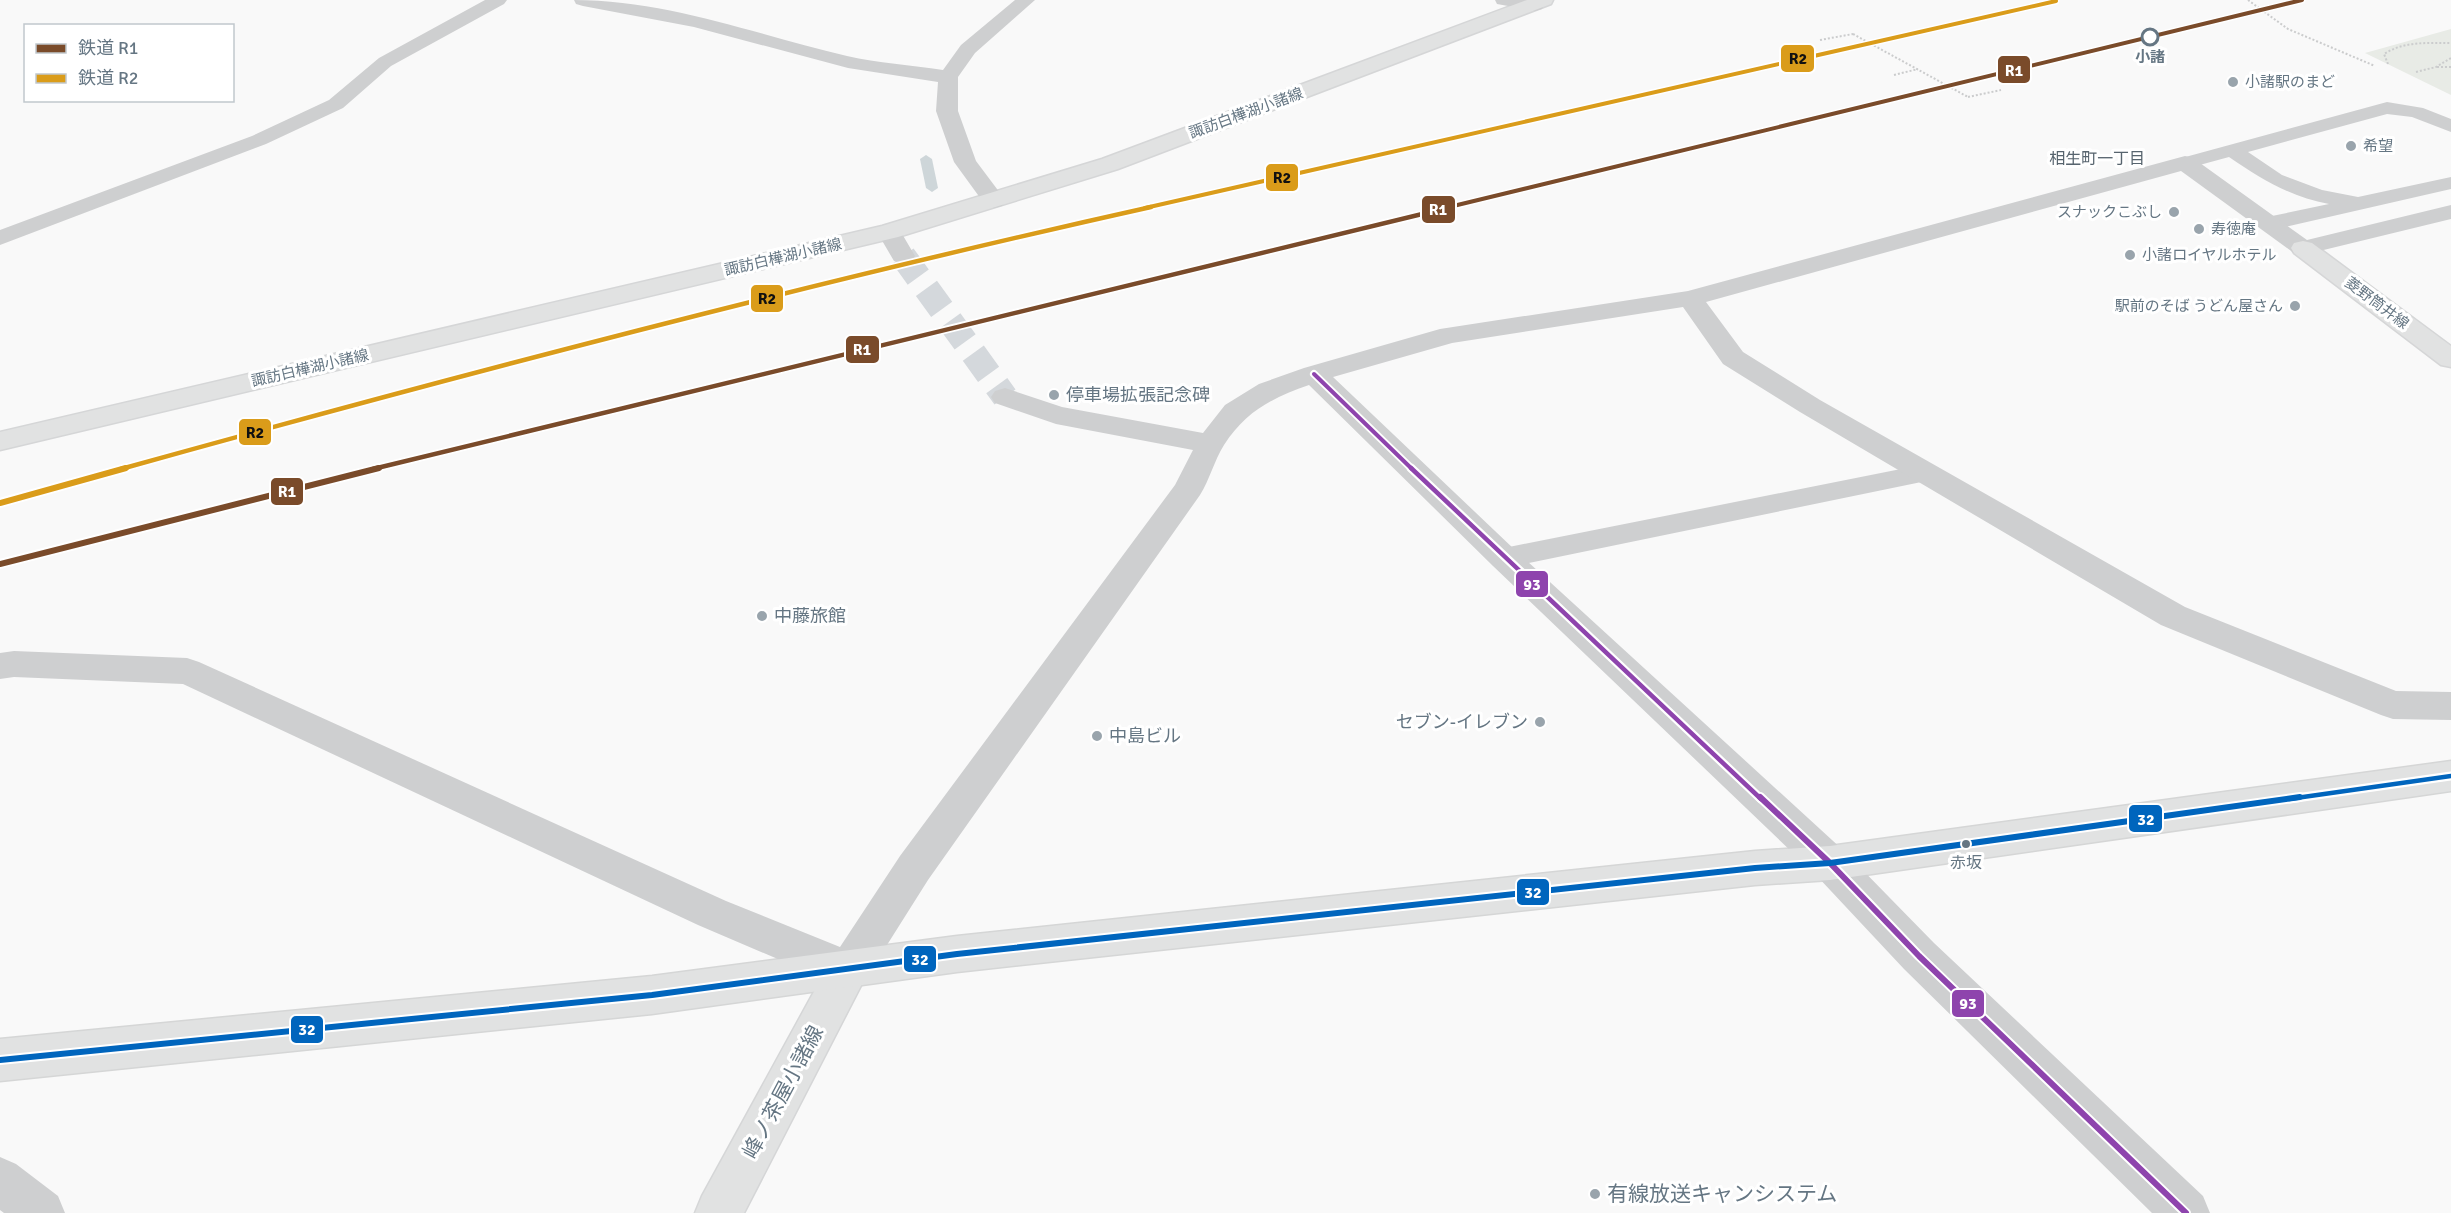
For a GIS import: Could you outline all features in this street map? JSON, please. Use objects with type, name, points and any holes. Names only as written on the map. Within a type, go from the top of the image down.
[{"type":"main road","name":"諏訪白樺湖小諸線","points":[[0,441],[889,232],[1110,164],[1539,3]]},
{"type":"main road","name":"菱野筒井線","points":[[2303,248],[2451,359]]},
{"type":"main road","points":[[0,1060],[652,996],[1005,949],[1755,868],[1830,863],[2451,776]]},
{"type":"main road","name":"峰ノ茶屋小諸線","points":[[718,1213],[848,970]]},
{"type":"street","points":[[584,0],[696,22],[848,62],[948,77]]},
{"type":"street","points":[[993,201],[965,162],[947,111],[948,77],[968,49],[1026,0]]},
{"type":"street","points":[[1504,0],[1539,3]]},
{"type":"street","points":[[0,666],[14,664],[187,671],[712,913],[848,970],[914,868],[1190,488],[1210,444],[1235,411],[1269,390],[1314,374],[1449,335],[1690,298],[2185,163],[2303,248],[2451,212]]},
{"type":"street","points":[[889,232],[903,256]]},
{"type":"street","points":[[1690,298],[1733,358],[1810,406],[2173,616],[2393,705],[2451,706]]},
{"type":"street","points":[[1314,374],[1504,558],[1830,863],[1919,956],[2186,1213]]},
{"type":"street","points":[[1005,397],[1056,415],[1210,444]]},
{"type":"street","points":[[0,1180],[41,1213]]},
{"type":"lane","points":[[0,238],[259,140],[336,104],[385,62],[498,0]]},
{"type":"lane","points":[[2185,163],[2387,108],[2416,112],[2451,126]]},
{"type":"lane","points":[[2361,115],[2408,120],[2451,141]]},
{"type":"lane","points":[[2232,150],[2275,179],[2317,195],[2361,203]]},
{"type":"lane","points":[[2280,221],[2451,183]]},
{"type":"lane","points":[[1504,558],[1926,473]]},
{"type":"path","points":[[2248,0],[2288,28],[2375,66]]},
{"type":"path","points":[[1820,40],[1853,34],[1968,97],[2001,90]]},
{"type":"path","points":[[2388,64],[2384,54],[2390,49],[2412,44],[2445,43],[2451,46]]},
{"type":"path","points":[[2408,74],[2436,66],[2451,58]]},
{"type":"path","points":[[2436,66],[2451,67]]},
{"type":"path","points":[[1894,75],[1918,69]]},
{"type":"shaded area","points":[[2451,29],[2451,95],[2365,53]]},
{"type":"waterway","points":[[926,159],[932,188]]},
{"type":"tunnel","points":[[903,256],[1005,397]]},
{"type":"railway","points":[[1143,208],[2056,1]]},
{"type":"railway","points":[[944,253],[1150,207]]},
{"type":"rail line","name":"R1","points":[[0,564],[473,444],[2302,0]]},
{"type":"rail line","name":"R2","points":[[0,503],[373,399],[944,253],[2056,1]]},
{"type":"transit line","name":"93","points":[[1314,374],[1504,558],[1830,863],[1919,956],[2186,1213]]},
{"type":"transit line","name":"32","points":[[0,1060],[652,995],[957,954],[1755,868],[1830,863],[2451,776]]},
{"type":"place","name":"小諸","points":[[2150,37]]},
{"type":"place","name":"小諸駅のまど","points":[[2233,82]]},
{"type":"place","name":"希望","points":[[2351,146]]},
{"type":"place","name":"スナックこぶし","points":[[2174,212]]},
{"type":"place","name":"寿徳庵","points":[[2199,229]]},
{"type":"place","name":"小諸ロイヤルホテル","points":[[2130,255]]},
{"type":"place","name":"駅前のそば うどん屋さん","points":[[2295,306]]},
{"type":"place","name":"停車場拡張記念碑","points":[[1054,395]]},
{"type":"place","name":"中藤旅館","points":[[762,616]]},
{"type":"place","name":"セブン-イレブン","points":[[1540,722]]},
{"type":"place","name":"中島ビル","points":[[1097,736]]},
{"type":"place","name":"赤坂","points":[[1966,844]]},
{"type":"place","name":"有線放送キャンシステム","points":[[1595,1194]]},
{"type":"district","name":"相生町一丁目","points":[[2097,158]]}]
